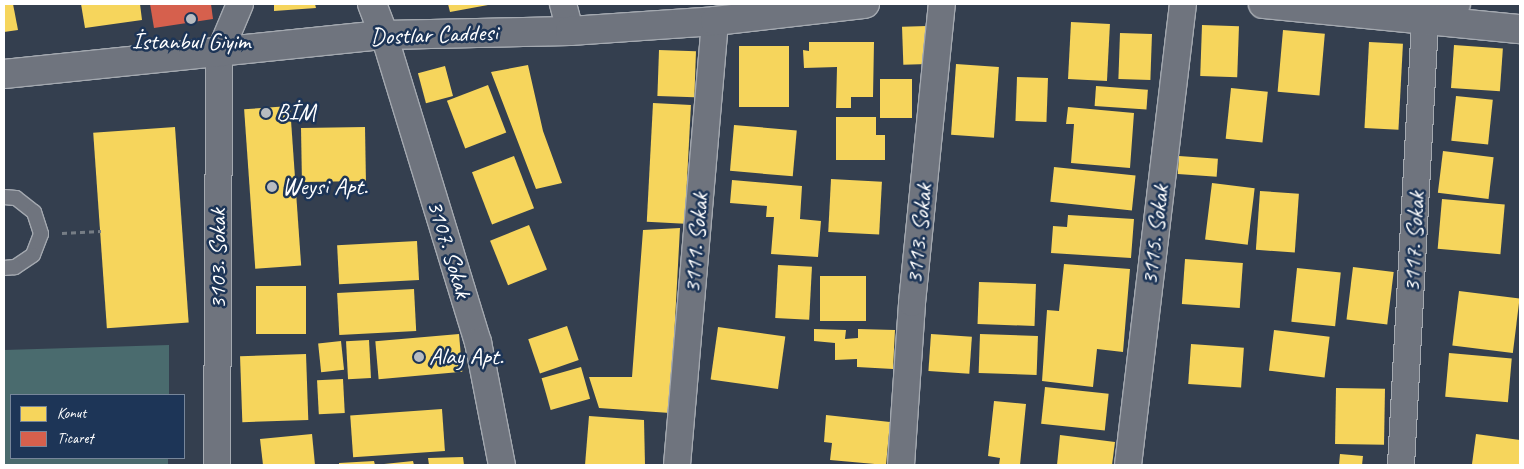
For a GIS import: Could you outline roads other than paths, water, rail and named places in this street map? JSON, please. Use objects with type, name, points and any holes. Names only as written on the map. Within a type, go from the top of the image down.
[{"type":"main road","points":[[372,4],[384,35]]},
{"type":"main road","name":"Dostlar Caddesi","points":[[4,74],[219,54],[384,35],[570,31],[715,20],[865,4]]},
{"type":"main road","points":[[1263,4],[1427,11],[1520,29]]},
{"type":"street","points":[[219,54],[240,4]]},
{"type":"street","points":[[563,4],[570,31]]},
{"type":"street","name":"3113. Sokak","points":[[901,465],[912,303],[942,4]]},
{"type":"street","name":"3115. Sokak","points":[[1128,465],[1183,4]]},
{"type":"street","points":[[1427,11],[1457,4]]},
{"type":"street","name":"3117. Sokak","points":[[1401,465],[1427,11]]},
{"type":"street","name":"3111. Sokak","points":[[677,465],[715,20]]},
{"type":"street","name":"3107. Sokak","points":[[384,35],[478,342],[502,465]]},
{"type":"street","name":"3103. Sokak","points":[[217,465],[219,54]]},
{"type":"lane","points":[[4,197],[16,198],[34,212],[41,234],[39,245],[25,262],[4,268]]},
{"type":"place","name":"İstanbul Giyim","points":[[191,19]]},
{"type":"place","name":"BİM","points":[[266,113]]},
{"type":"place","name":"Weysi Apt.","points":[[272,187]]},
{"type":"place","name":"Alay Apt.","points":[[419,357]]}]
